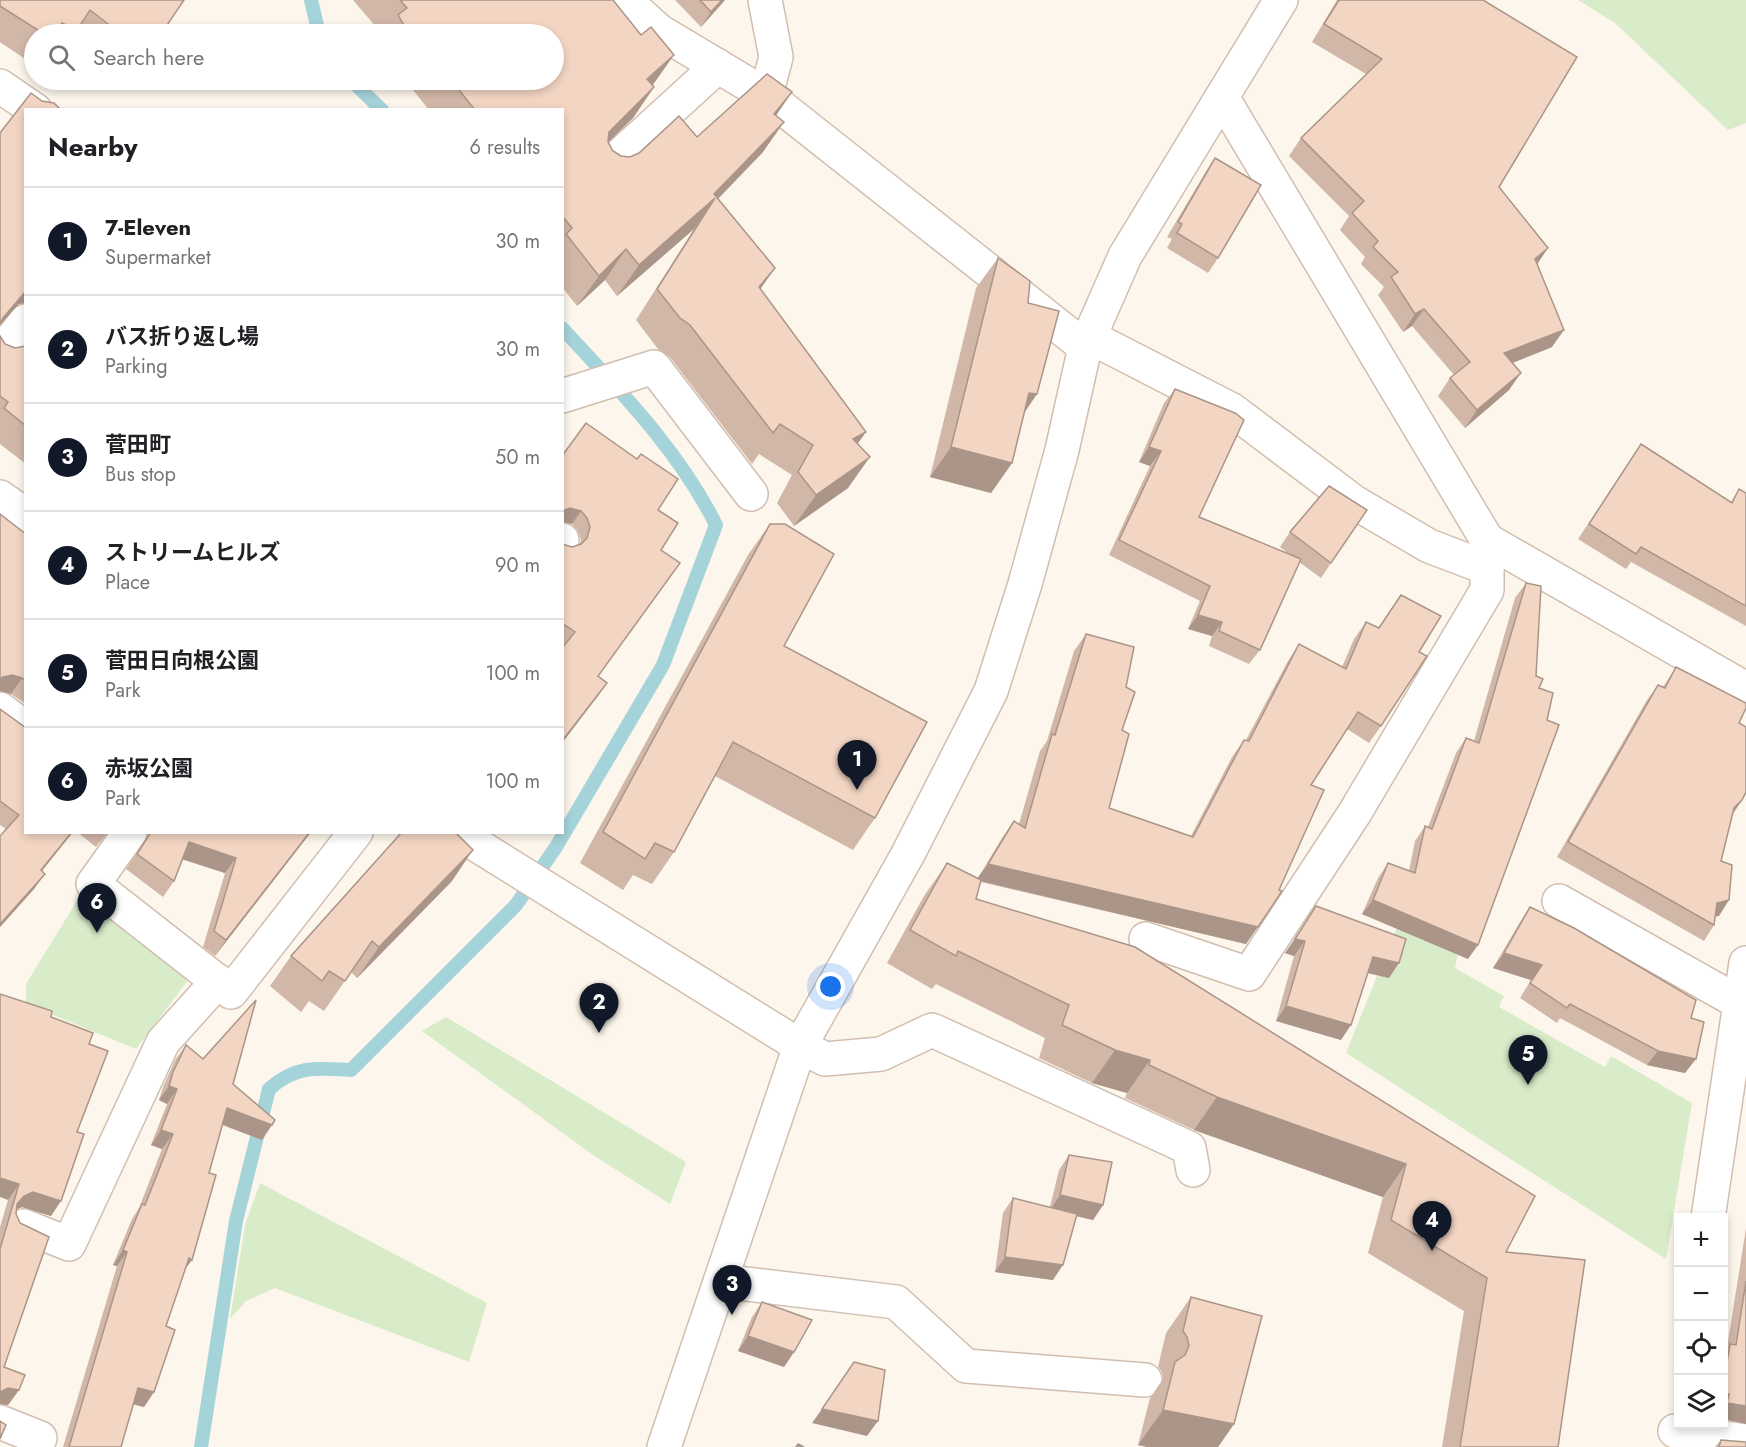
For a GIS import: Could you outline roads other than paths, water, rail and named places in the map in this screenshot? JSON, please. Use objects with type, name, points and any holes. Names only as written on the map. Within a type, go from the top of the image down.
[{"type":"street","points":[[625,0],[659,31],[766,95],[1088,342],[1232,410],[1354,502],[1429,546],[1487,554],[1746,689]]},
{"type":"street","points":[[765,0],[776,57],[766,95]]},
{"type":"street","points":[[663,1447],[722,1281],[800,1046],[908,854],[991,691],[1026,584],[1088,342],[1125,256],[1281,0]]},
{"type":"street","points":[[605,169],[718,66]]},
{"type":"street","points":[[0,86],[32,108]]},
{"type":"street","points":[[1146,939],[1249,974],[1354,814],[1487,590],[1487,554],[1222,97]]},
{"type":"street","points":[[0,354],[24,324]]},
{"type":"street","points":[[564,395],[654,367],[751,494]]},
{"type":"street","points":[[0,497],[24,514]]},
{"type":"street","points":[[0,709],[24,727]]},
{"type":"street","points":[[129,834],[93,884],[231,992],[354,834]]},
{"type":"street","points":[[459,834],[800,1046],[825,1059],[881,1054],[932,1030],[1189,1148],[1193,1170]]},
{"type":"street","points":[[1559,901],[1740,1003]]},
{"type":"street","points":[[1709,1213],[1746,963]]},
{"type":"street","points":[[24,1226],[69,1244],[163,1042],[218,981]]},
{"type":"street","points":[[722,1281],[896,1302],[966,1366],[1145,1380]]},
{"type":"street","points":[[0,1422],[40,1438],[36,1447]]},
{"type":"street","points":[[1676,1430],[1746,1441]]},
{"type":"waterway","points":[[311,0],[317,24]]},
{"type":"waterway","points":[[361,90],[380,108]]},
{"type":"waterway","points":[[564,330],[626,397],[666,446],[684,471],[716,525],[663,665],[564,833]]},
{"type":"waterway","points":[[201,1447],[236,1221],[269,1089],[279,1081],[298,1072],[317,1069],[351,1070],[516,905],[564,834]]},
{"type":"place","name":"7-Eleven","points":[[857,790]]},
{"type":"place","name":"赤坂公園","points":[[97,933]]},
{"type":"place","name":"バス折り返し場","points":[[599,1033]]},
{"type":"place","name":"菅田日向根公園","points":[[1528,1085]]},
{"type":"place","name":"ストリームヒルズ","points":[[1432,1251]]},
{"type":"place","name":"菅田町","points":[[732,1315]]}]
